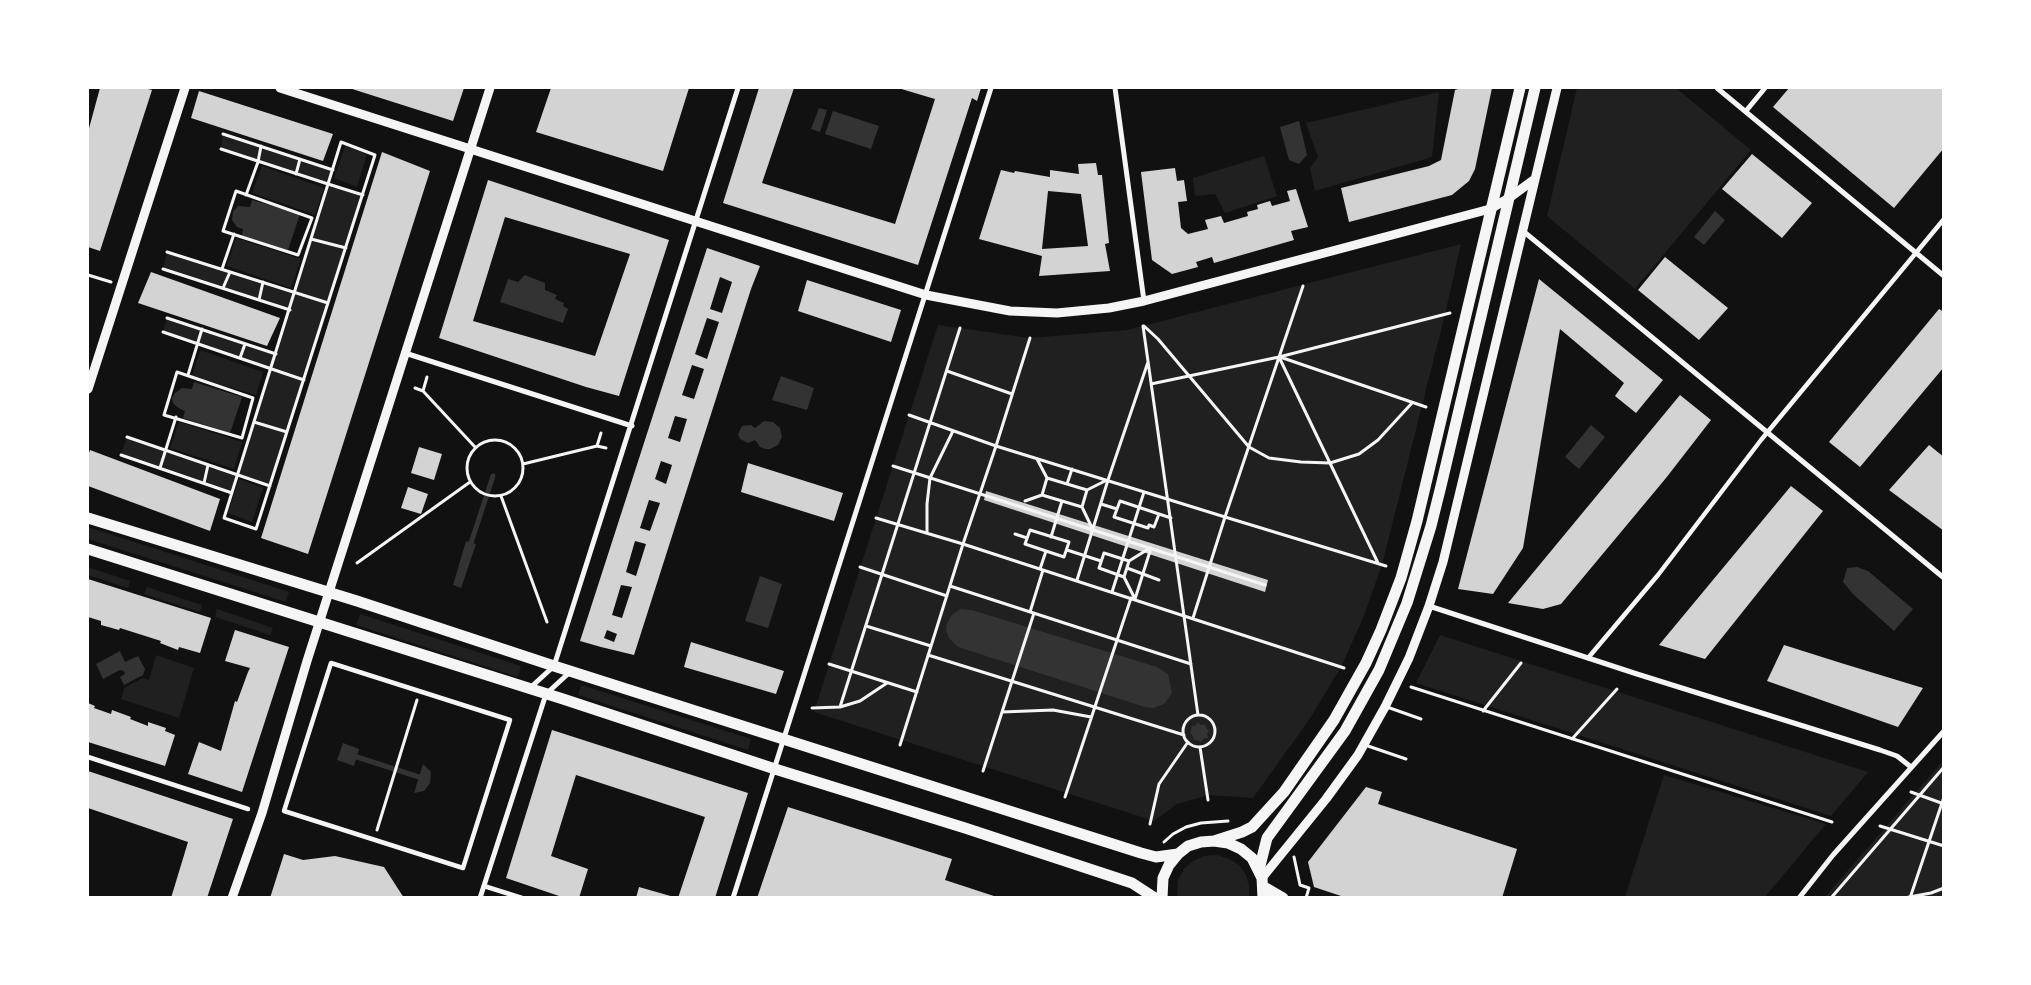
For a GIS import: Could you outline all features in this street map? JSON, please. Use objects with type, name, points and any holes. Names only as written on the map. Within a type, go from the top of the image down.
[{"type":"main road","points":[[1162,898],[1163,878],[1169,865],[1178,854],[1188,846],[1242,832],[1252,826],[1284,792],[1334,720],[1382,630],[1401,578],[1417,521],[1520,88]]},
{"type":"main road","points":[[1262,883],[1267,838],[1350,724],[1379,670],[1407,603],[1437,502],[1535,88]]},
{"type":"main road","points":[[88,518],[329,593],[1156,858],[1178,854]]},
{"type":"main road","points":[[88,549],[530,688],[774,769],[965,828],[1132,883],[1155,898]]},
{"type":"main road","points":[[1214,840],[1228,843],[1241,849],[1252,858],[1262,883],[1283,898]]},
{"type":"street","points":[[88,389],[185,88]]},
{"type":"street","points":[[280,88],[926,295],[1010,311],[1057,313],[1109,308],[1144,300],[1490,209],[1535,179]]},
{"type":"street","points":[[232,898],[262,813],[319,622],[490,88]]},
{"type":"street","points":[[530,688],[554,666],[632,426],[738,88]]},
{"type":"street","points":[[733,898],[991,88]]},
{"type":"street","points":[[1116,88],[1144,300]]},
{"type":"street","points":[[1262,883],[1364,745],[1409,658],[1429,606],[1443,562],[1557,88]]},
{"type":"street","points":[[1717,88],[1944,276]]},
{"type":"street","points":[[1746,111],[1766,88]]},
{"type":"street","points":[[1588,658],[1658,575],[1768,432],[1944,219]]},
{"type":"street","points":[[1523,231],[1944,578]]},
{"type":"street","points":[[405,353],[632,426]]},
{"type":"street","points":[[1429,606],[1889,753],[1897,756],[1911,767]]},
{"type":"street","points":[[330,663],[510,720],[463,868],[374,839],[284,810],[330,663]]},
{"type":"street","points":[[480,898],[546,694],[571,671]]},
{"type":"street","points":[[1799,898],[1833,855],[1944,731]]},
{"type":"street","points":[[88,757],[248,808]]},
{"type":"street","points":[[484,886],[522,898]]},
{"type":"lane","points":[[1385,706],[1421,719]]},
{"type":"lane","points":[[1364,745],[1406,760]]},
{"type":"path","points":[[223,134],[333,170]]},
{"type":"path","points":[[341,142],[375,156],[256,529],[224,518],[333,170],[341,142]]},
{"type":"path","points":[[246,195],[258,162],[261,146]]},
{"type":"path","points":[[221,149],[362,195]]},
{"type":"path","points":[[296,174],[300,159]]},
{"type":"path","points":[[236,191],[312,218],[298,255],[234,234],[223,231],[236,191]]},
{"type":"path","points":[[222,269],[234,234]]},
{"type":"path","points":[[311,239],[346,248]]},
{"type":"path","points":[[167,252],[328,303]]},
{"type":"path","points":[[163,269],[290,310]]},
{"type":"path","points":[[223,288],[230,272]]},
{"type":"path","points":[[88,275],[121,286]]},
{"type":"path","points":[[259,300],[263,282]]},
{"type":"path","points":[[1193,618],[1225,516],[1303,286]]},
{"type":"path","points":[[1152,384],[1279,357],[1450,313]]},
{"type":"path","points":[[167,318],[276,354]]},
{"type":"path","points":[[1198,715],[1143,326],[1158,339],[1249,447],[1270,458],[1330,463],[1359,454],[1378,440],[1412,403]]},
{"type":"path","points":[[840,707],[960,328]]},
{"type":"path","points":[[188,375],[202,330]]},
{"type":"path","points":[[164,332],[304,380]]},
{"type":"path","points":[[900,744],[1030,338]]},
{"type":"path","points":[[240,358],[245,344]]},
{"type":"path","points":[[1279,357],[1426,407]]},
{"type":"path","points":[[1279,357],[1378,564]]},
{"type":"path","points":[[1077,580],[1148,362]]},
{"type":"path","points":[[947,371],[1012,394]]},
{"type":"path","points":[[177,372],[188,375],[253,398],[242,438],[164,414],[177,372]]},
{"type":"path","points":[[423,391],[428,377]]},
{"type":"path","points":[[415,388],[423,391],[475,447]]},
{"type":"path","points":[[909,415],[996,446],[1386,566]]},
{"type":"path","points":[[160,468],[176,417]]},
{"type":"path","points":[[254,422],[287,432]]},
{"type":"path","points":[[927,533],[927,504],[930,478],[953,431]]},
{"type":"path","points":[[597,446],[601,433]]},
{"type":"path","points":[[127,437],[270,486]]},
{"type":"path","points":[[492,439],[510,444],[517,450],[523,464],[522,477],[517,486],[501,496],[483,494],[470,482],[467,472],[467,463],[475,447],[492,439]]},
{"type":"path","points":[[523,464],[597,446],[606,448]]},
{"type":"path","points":[[121,455],[232,493]]},
{"type":"path","points":[[1036,458],[1048,478],[1087,490],[1108,480]]},
{"type":"path","points":[[204,483],[208,465]]},
{"type":"path","points":[[892,466],[1265,585]]},
{"type":"path","points":[[1068,484],[1072,469]]},
{"type":"path","points":[[1042,495],[1048,478]]},
{"type":"path","points":[[357,563],[470,482]]},
{"type":"path","points":[[1087,490],[1082,507],[1093,530]]},
{"type":"path","points":[[1112,592],[1144,492]]},
{"type":"path","points":[[1025,501],[1042,495],[1082,507]]},
{"type":"path","points":[[501,496],[547,622]]},
{"type":"path","points":[[1051,537],[1062,501]]},
{"type":"path","points":[[1159,514],[1154,527],[1149,526],[1148,528],[1114,517],[1120,501],[1139,507],[1159,514],[1170,518]]},
{"type":"path","points":[[1101,504],[1117,509]]},
{"type":"path","points":[[876,518],[1077,580],[1344,668]]},
{"type":"path","points":[[1030,530],[1069,542],[1064,557],[1025,544],[1027,538],[1030,530]]},
{"type":"path","points":[[1015,534],[1027,538]]},
{"type":"path","points":[[1133,598],[1124,577],[1126,568],[1129,561],[1151,548]]},
{"type":"path","points":[[1065,797],[1116,640],[1143,574],[1151,548]]},
{"type":"path","points":[[1066,550],[1101,561]]},
{"type":"path","points":[[983,771],[1029,628],[1046,551]]},
{"type":"path","points":[[1124,577],[1099,568],[1101,561],[1104,553],[1129,561]]},
{"type":"path","points":[[860,567],[947,596]]},
{"type":"path","points":[[1126,568],[1159,580]]},
{"type":"path","points":[[950,586],[1190,664]]},
{"type":"path","points":[[866,626],[931,646]]},
{"type":"path","points":[[928,655],[1184,735]]},
{"type":"path","points":[[1483,711],[1521,663]]},
{"type":"path","points":[[829,664],[917,692]]},
{"type":"path","points":[[812,708],[840,707],[860,701],[887,682]]},
{"type":"path","points":[[1411,687],[1832,822]]},
{"type":"path","points":[[1572,739],[1616,689]]},
{"type":"path","points":[[374,839],[419,691]]},
{"type":"path","points":[[1002,712],[1053,710],[1091,717]]},
{"type":"path","points":[[1198,715],[1207,717],[1214,725],[1215,730],[1210,744],[1200,747],[1188,742],[1183,730],[1188,720],[1198,715]]},
{"type":"path","points":[[1150,824],[1159,784],[1188,742]]},
{"type":"path","points":[[1200,747],[1208,800]]},
{"type":"path","points":[[1831,898],[1944,767]]},
{"type":"path","points":[[1910,792],[1942,803]]},
{"type":"path","points":[[1910,897],[1944,797]]},
{"type":"path","points":[[1162,843],[1186,827],[1201,823],[1236,819]]},
{"type":"path","points":[[1880,826],[1944,846]]},
{"type":"path","points":[[1294,853],[1300,885],[1309,888],[1306,898]]},
{"type":"path","points":[[1904,898],[1931,893],[1944,888]]},
{"type":"shaded area","points":[[1577,88],[1676,88],[1751,150],[1635,289],[1547,216]]},
{"type":"shaded area","points":[[1439,92],[1432,157],[1315,191],[1310,168],[1318,157],[1306,123]]},
{"type":"shaded area","points":[[819,108],[827,110],[820,132],[811,129]]},
{"type":"shaded area","points":[[833,111],[879,126],[871,149],[825,134]]},
{"type":"shaded area","points":[[1299,121],[1307,155],[1299,164],[1289,160],[1280,127]]},
{"type":"shaded area","points":[[223,134],[333,170],[328,184],[363,195],[270,486],[237,475],[270,369],[163,332],[167,318],[275,354],[289,310],[163,269],[167,252],[294,293],[328,185],[221,149]]},
{"type":"shaded area","points":[[345,146],[367,154],[357,187],[334,178]]},
{"type":"shaded area","points":[[1264,156],[1277,196],[1225,213],[1215,194],[1195,196],[1193,178]]},
{"type":"shaded area","points":[[262,166],[324,188],[315,215],[252,193]]},
{"type":"shaded area","points":[[252,200],[300,214],[288,250],[242,236],[243,229],[237,227],[232,220],[233,212],[238,206],[250,207]]},
{"type":"shaded area","points":[[1715,211],[1725,220],[1704,245],[1694,237]]},
{"type":"shaded area","points":[[236,238],[301,259],[291,288],[227,266]]},
{"type":"shaded area","points":[[1461,244],[1382,565],[1363,618],[1341,667],[1309,720],[1253,798],[1208,795],[1177,804],[1154,821],[814,712],[938,325],[1030,338],[1127,330]]},
{"type":"shaded area","points":[[525,275],[545,283],[545,290],[557,295],[555,299],[564,303],[563,306],[568,309],[563,323],[500,302],[508,279],[518,282]]},
{"type":"shaded area","points":[[200,350],[263,372],[256,395],[192,376]]},
{"type":"shaded area","points":[[781,376],[814,388],[807,410],[772,400]]},
{"type":"shaded area","points":[[194,382],[242,397],[230,433],[183,418],[185,411],[173,403],[172,398],[182,388],[192,389]]},
{"type":"shaded area","points":[[764,421],[773,422],[780,428],[782,437],[778,445],[765,449],[760,447],[755,440],[748,443],[740,439],[738,434],[742,426],[751,425],[755,428]]},
{"type":"shaded area","points":[[179,422],[242,442],[234,469],[170,448]]},
{"type":"shaded area","points":[[1591,425],[1605,437],[1579,469],[1565,457]]},
{"type":"shaded area","points":[[127,437],[237,475],[232,493],[121,455]]},
{"type":"shaded area","points":[[239,479],[263,488],[252,522],[228,513]]},
{"type":"shaded area","points":[[88,527],[289,592],[286,602],[88,539]]},
{"type":"shaded area","points":[[466,541],[476,544],[461,588],[453,585]]},
{"type":"shaded area","points":[[88,567],[130,581],[128,588],[88,575]]},
{"type":"shaded area","points":[[1857,567],[1868,571],[1913,609],[1894,631],[1853,594],[1843,582],[1847,568]]},
{"type":"shaded area","points":[[760,576],[782,584],[768,628],[745,621]]},
{"type":"shaded area","points":[[147,587],[202,605],[200,612],[144,594]]},
{"type":"shaded area","points":[[217,609],[273,628],[270,635],[215,617]]},
{"type":"shaded area","points":[[960,609],[972,610],[1157,667],[1168,674],[1172,693],[1164,704],[1153,708],[1145,707],[958,647],[949,638],[946,630],[947,623],[952,615]]},
{"type":"shaded area","points":[[360,614],[521,666],[518,677],[356,625]]},
{"type":"shaded area","points":[[1440,635],[1868,772],[1831,816],[1416,683]]},
{"type":"shaded area","points":[[120,651],[125,662],[138,656],[145,669],[143,675],[124,685],[120,677],[125,674],[124,671],[120,670],[103,679],[96,664]]},
{"type":"shaded area","points":[[156,655],[194,668],[179,718],[121,699],[124,688],[143,678],[149,680]]},
{"type":"shaded area","points":[[581,685],[751,739],[748,750],[578,695]]},
{"type":"shaded area","points":[[1198,722],[1201,725],[1205,724],[1209,731],[1207,734],[1208,738],[1204,738],[1201,742],[1194,740],[1190,733],[1192,726],[1195,726]]},
{"type":"shaded area","points":[[343,743],[359,749],[354,766],[337,760]]},
{"type":"shaded area","points":[[1943,761],[1943,895],[1941,898],[1824,898]]},
{"type":"shaded area","points":[[423,764],[431,772],[430,783],[424,791],[414,793]]},
{"type":"shaded area","points":[[1664,775],[1826,824],[1765,897],[1625,897]]},
{"type":"shaded area","points":[[1217,855],[1239,865],[1246,875],[1249,897],[1177,897],[1178,880],[1184,869],[1193,861],[1204,856]]},
{"type":"building","points":[[100,88],[144,88],[152,90],[100,251],[88,247],[88,132]]},
{"type":"building","points":[[349,88],[464,88],[453,121]]},
{"type":"building","points":[[551,88],[689,88],[663,171],[536,132]]},
{"type":"building","points":[[759,88],[794,88],[762,183],[895,224],[935,99],[898,88],[981,88],[977,101],[972,98],[918,265],[723,203]]},
{"type":"building","points":[[1461,88],[1492,88],[1475,169],[1469,181],[1452,195],[1349,222],[1341,188],[1429,166],[1441,160],[1455,90]]},
{"type":"building","points":[[1789,88],[1944,88],[1944,148],[1894,208],[1773,107]]},
{"type":"building","points":[[199,91],[333,134],[323,161],[191,118]]},
{"type":"building","points":[[382,152],[430,171],[308,554],[261,538]]},
{"type":"building","points":[[1752,154],[1812,203],[1782,238],[1722,189]]},
{"type":"building","points":[[1096,163],[1098,175],[1102,175],[1109,243],[1105,244],[1110,271],[1039,276],[1042,256],[979,239],[1001,170],[1050,177],[1050,170],[1079,174],[1078,164]],"holes":[[[1048,191],[1081,194],[1088,246],[1042,249]]]},
{"type":"building","points":[[1175,168],[1177,181],[1184,180],[1187,201],[1178,202],[1181,228],[1188,234],[1208,229],[1205,220],[1221,216],[1224,223],[1248,216],[1247,212],[1258,209],[1257,205],[1270,201],[1272,206],[1290,201],[1287,191],[1296,189],[1308,227],[1291,231],[1294,240],[1214,263],[1212,257],[1196,262],[1198,267],[1172,274],[1152,260],[1141,172]]},
{"type":"building","points":[[488,180],[669,240],[619,396],[586,387],[439,338]],"holes":[[[505,217],[630,254],[595,356],[473,321]]]},
{"type":"building","points":[[707,248],[760,266],[634,655],[580,641]],"holes":[[[720,277],[732,282],[722,313],[710,309]],[[707,318],[719,322],[707,359],[695,354]],[[692,365],[704,369],[694,399],[682,395]],[[675,416],[687,419],[680,442],[668,438]],[[661,461],[672,465],[666,484],[655,479]],[[649,500],[660,503],[650,531],[640,528]],[[635,541],[646,544],[636,576],[626,572]],[[621,585],[632,587],[622,618],[612,615]],[[607,630],[617,634],[614,642],[604,638]]]},
{"type":"building","points":[[1665,257],[1728,308],[1699,340],[1638,290]]},
{"type":"building","points":[[151,272],[280,318],[267,346],[138,303]]},
{"type":"building","points":[[1539,279],[1663,380],[1636,413],[1615,396],[1624,383],[1560,329],[1523,548],[1493,594],[1458,589]]},
{"type":"building","points":[[807,280],[901,310],[891,342],[798,311]]},
{"type":"building","points":[[1939,309],[1944,312],[1944,367],[1860,467],[1829,442]]},
{"type":"building","points":[[1680,395],[1711,420],[1666,478],[1561,604],[1543,609],[1508,603]]},
{"type":"building","points":[[1929,445],[1944,457],[1944,531],[1889,490]]},
{"type":"building","points":[[419,447],[442,454],[434,480],[411,473]]},
{"type":"building","points":[[90,450],[220,499],[210,531],[88,486],[88,456]]},
{"type":"building","points":[[748,463],[843,493],[834,521],[741,492]]},
{"type":"building","points":[[1791,486],[1823,511],[1705,659],[1659,645]]},
{"type":"building","points":[[408,487],[428,494],[421,514],[401,508]]},
{"type":"building","points":[[986,491],[1268,580],[1265,592],[984,500]]},
{"type":"building","points":[[88,579],[211,618],[200,653],[179,647],[178,650],[160,643],[161,641],[120,628],[119,630],[101,625],[101,621],[88,617]]},
{"type":"building","points":[[235,630],[289,647],[242,792],[188,774],[199,742],[221,751],[235,701],[237,702],[250,668],[225,661]]},
{"type":"building","points":[[691,642],[784,671],[776,694],[684,667]]},
{"type":"building","points":[[1784,645],[1923,688],[1898,727],[1767,681]]},
{"type":"building","points":[[88,703],[95,706],[94,708],[111,714],[112,710],[148,726],[148,722],[166,728],[165,731],[175,735],[165,766],[88,742]]},
{"type":"building","points":[[552,730],[748,793],[715,898],[678,898],[705,817],[576,775],[551,856],[588,869],[579,898],[565,898],[506,878]]},
{"type":"building","points":[[88,771],[233,819],[207,898],[171,898],[188,842],[88,808]]},
{"type":"building","points":[[1366,787],[1382,792],[1378,804],[1517,849],[1502,898],[1347,898],[1314,887],[1308,862]]},
{"type":"building","points":[[788,807],[952,859],[945,880],[1000,898],[757,898]]},
{"type":"building","points":[[284,854],[303,860],[335,856],[384,867],[404,898],[270,898]]},
{"type":"building","points":[[639,887],[674,897],[674,898],[636,898]]},
{"type":"waterway","points":[[471,543],[493,476]]},
{"type":"waterway","points":[[357,757],[419,777]]}]
